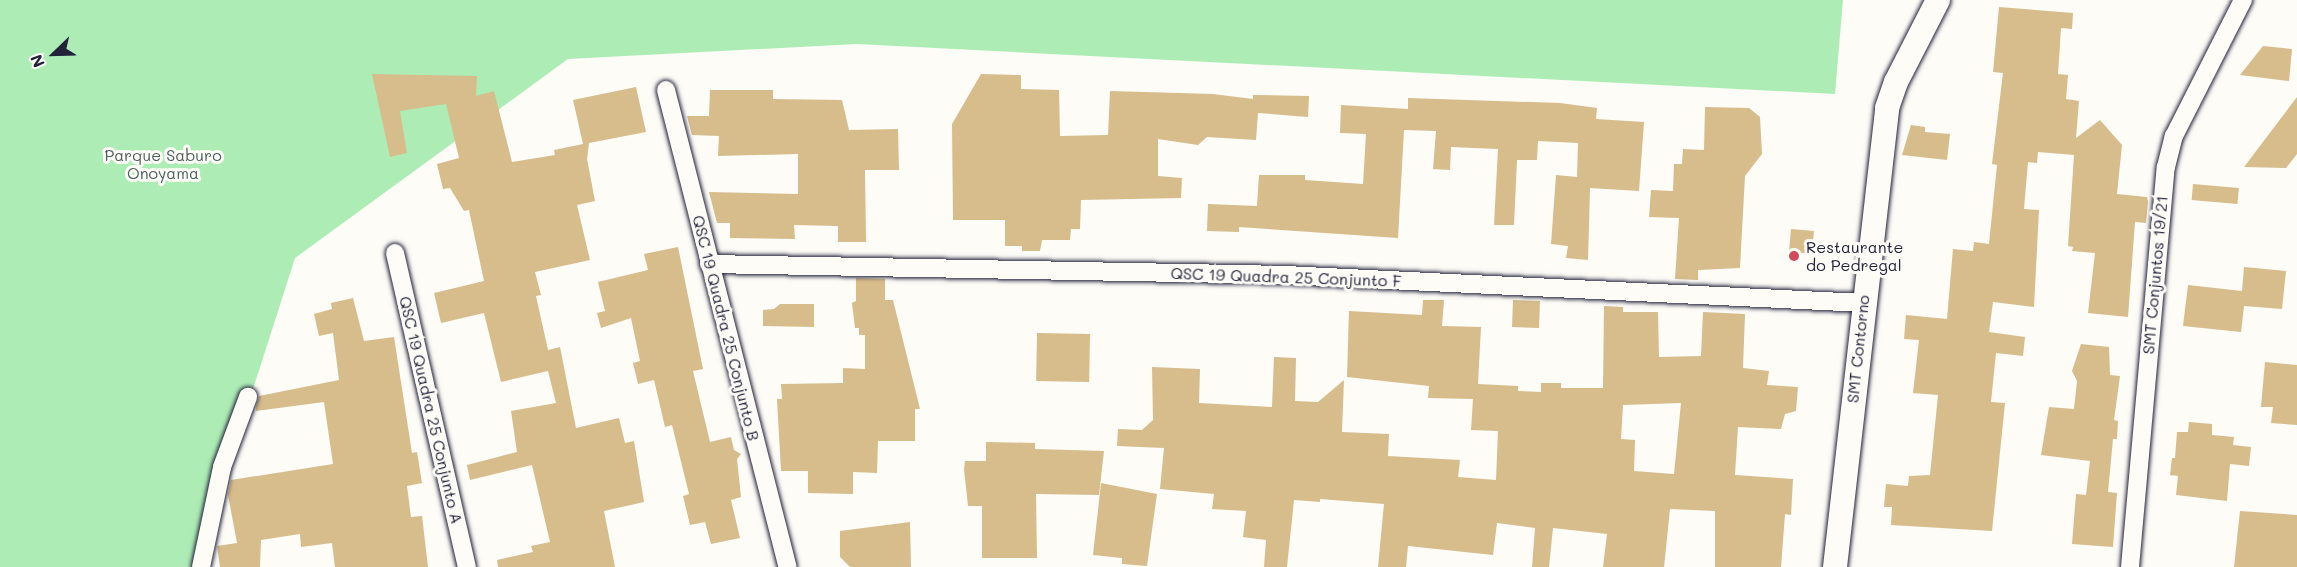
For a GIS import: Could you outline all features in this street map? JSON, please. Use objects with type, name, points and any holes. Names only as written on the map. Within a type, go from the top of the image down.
[{"type":"street","name":"SMT Contorno","points":[[1834,567],[1887,108],[1896,82],[1938,0]]},
{"type":"street","name":"SMT Conjuntos 19/21","points":[[2130,567],[2166,167],[2174,136],[2243,0]]},
{"type":"street","name":"QSC 19 Quadra 25 Conjunto B","points":[[666,90],[788,567]]},
{"type":"street","name":"QSC 19 Quadra 25 Conjunto A","points":[[396,253],[466,567]]},
{"type":"street","name":"QSC 19 Quadra 25 Conjunto F","points":[[709,264],[1285,275],[1863,303]]},
{"type":"street","points":[[201,567],[222,467],[248,397]]},
{"type":"green space","name":"Parque Saburo Onoyama","points":[[0,0],[1843,0],[1835,94],[857,44],[568,59],[295,258],[196,567],[0,567]]},
{"type":"building","points":[[1999,7],[2073,13],[2072,29],[2061,28],[2058,74],[2068,75],[2066,99],[2079,101],[2076,138],[2100,120],[2122,145],[2117,194],[2147,197],[2148,202],[2146,223],[2135,222],[2128,317],[2088,313],[2095,253],[2072,251],[2073,247],[2068,246],[2074,155],[2038,152],[2037,163],[2028,162],[2024,209],[2039,210],[2034,307],[1993,302],[1989,332],[2025,337],[2023,356],[1996,353],[1991,402],[2005,403],[1992,531],[1891,525],[1892,507],[1884,507],[1886,484],[1908,486],[1909,476],[1930,475],[1938,395],[1913,393],[1919,340],[1904,339],[1906,315],[1947,319],[1953,249],[1973,251],[1974,242],[1989,244],[1997,165],[1992,164],[2003,73],[1993,72]]},
{"type":"building","points":[[2263,46],[2292,49],[2289,81],[2240,75]]},
{"type":"building","points":[[372,74],[477,76],[476,96],[494,91],[512,162],[555,155],[554,150],[583,144],[573,100],[636,87],[646,132],[589,143],[587,159],[595,201],[577,205],[590,260],[535,272],[541,295],[536,296],[548,350],[560,347],[576,428],[619,418],[625,443],[634,441],[644,502],[604,511],[615,567],[498,567],[497,560],[533,552],[531,546],[550,542],[532,465],[470,480],[467,465],[517,452],[511,411],[556,403],[548,371],[501,382],[484,313],[441,323],[434,293],[484,281],[469,210],[464,211],[450,188],[443,189],[437,164],[459,158],[446,104],[400,111],[407,153],[390,157]]},
{"type":"building","points":[[981,74],[1021,75],[1021,89],[1059,90],[1060,136],[1108,135],[1110,91],[1213,94],[1253,99],[1253,95],[1309,96],[1308,117],[1258,113],[1256,140],[1207,137],[1198,145],[1158,139],[1158,176],[1182,178],[1181,198],[1081,200],[1080,229],[1071,229],[1070,240],[1042,240],[1040,251],[1022,251],[1022,246],[1005,246],[1005,220],[953,220],[952,124]]},
{"type":"building","points":[[710,90],[773,90],[773,99],[842,100],[849,130],[898,129],[899,170],[865,170],[866,242],[838,242],[838,226],[794,225],[795,239],[730,238],[730,223],[717,223],[709,192],[798,194],[798,154],[718,156],[719,136],[692,135],[687,116],[709,116]]},
{"type":"building","points":[[2297,97],[2297,154],[2286,168],[2244,167]]},
{"type":"building","points":[[1408,98],[1560,103],[1597,108],[1596,119],[1644,122],[1639,191],[1590,188],[1588,260],[1566,258],[1568,246],[1551,244],[1556,175],[1577,177],[1578,143],[1538,141],[1537,160],[1517,160],[1514,225],[1494,225],[1498,149],[1451,147],[1450,170],[1433,169],[1436,131],[1404,130],[1398,238],[1239,227],[1239,232],[1207,231],[1208,204],[1257,206],[1259,175],[1305,175],[1305,180],[1363,184],[1366,134],[1340,133],[1341,105],[1408,109]]},
{"type":"building","points":[[1705,107],[1749,108],[1760,117],[1762,154],[1745,176],[1740,268],[1698,270],[1698,280],[1675,279],[1679,218],[1649,217],[1651,190],[1673,191],[1674,164],[1682,164],[1683,149],[1704,150]]},
{"type":"building","points":[[1911,125],[1925,127],[1925,132],[1950,134],[1947,160],[1902,155]]},
{"type":"building","points":[[2193,184],[2239,188],[2237,204],[2192,200]]},
{"type":"building","points":[[1791,229],[1814,231],[1812,254],[1789,252]]},
{"type":"building","points":[[678,247],[703,369],[693,371],[710,442],[731,437],[734,450],[741,454],[737,459],[741,497],[731,500],[740,538],[711,544],[705,522],[690,525],[683,496],[689,494],[672,425],[665,427],[654,380],[638,384],[633,363],[640,361],[631,318],[601,328],[597,313],[605,311],[598,282],[648,270],[644,254]]},
{"type":"building","points":[[2244,267],[2286,271],[2282,309],[2244,306],[2241,332],[2183,326],[2188,285],[2242,291]]},
{"type":"building","points":[[856,278],[885,279],[885,300],[893,300],[920,409],[915,409],[915,441],[878,441],[877,473],[853,472],[853,494],[808,493],[808,471],[781,471],[777,399],[782,399],[781,384],[843,383],[843,368],[865,369],[865,335],[859,335],[859,328],[855,328],[852,303],[856,301]]},
{"type":"building","points":[[353,298],[364,341],[394,337],[412,453],[417,452],[422,483],[407,486],[411,517],[422,516],[428,567],[335,567],[332,543],[301,547],[300,534],[261,540],[260,567],[220,567],[217,546],[237,543],[228,495],[231,480],[333,464],[324,402],[256,411],[256,408],[259,396],[339,380],[333,333],[319,336],[314,314],[332,309],[331,303]]},
{"type":"building","points":[[1423,300],[1444,300],[1442,326],[1481,327],[1478,384],[1518,386],[1518,391],[1541,392],[1541,383],[1561,383],[1561,388],[1603,388],[1604,306],[1623,307],[1623,312],[1658,312],[1659,357],[1701,356],[1703,312],[1745,314],[1743,368],[1769,371],[1767,385],[1798,387],[1796,411],[1785,414],[1781,429],[1738,427],[1735,475],[1793,479],[1791,515],[1785,514],[1781,567],[1715,567],[1715,511],[1670,509],[1664,567],[1603,567],[1607,534],[1553,528],[1549,567],[1532,567],[1535,528],[1497,523],[1493,555],[1408,546],[1406,567],[1378,567],[1384,504],[1320,499],[1320,502],[1294,500],[1287,567],[1264,567],[1266,540],[1243,537],[1246,511],[1212,509],[1214,494],[1160,489],[1164,448],[1117,446],[1118,429],[1142,430],[1153,420],[1152,367],[1200,369],[1199,403],[1272,407],[1274,357],[1296,358],[1295,401],[1318,402],[1344,380],[1342,432],[1389,434],[1388,456],[1460,460],[1458,477],[1496,480],[1498,431],[1471,430],[1473,399],[1428,398],[1429,386],[1347,377],[1349,311],[1422,315]],"holes":[[[1681,403],[1674,474],[1634,471],[1635,440],[1621,439],[1623,405]]]},
{"type":"building","points":[[1513,300],[1540,301],[1539,328],[1512,327]]},
{"type":"building","points":[[780,304],[814,304],[814,327],[763,326],[763,310],[774,309]]},
{"type":"building","points":[[1037,333],[1090,334],[1089,382],[1036,381]]},
{"type":"building","points":[[2081,344],[2109,347],[2110,375],[2120,376],[2114,420],[2118,421],[2117,439],[2113,439],[2108,492],[2117,493],[2113,547],[2072,544],[2076,494],[2086,495],[2090,461],[2041,455],[2049,407],[2074,409],[2077,381],[2072,371]]},
{"type":"building","points":[[2265,362],[2297,365],[2297,425],[2271,423],[2273,407],[2261,407]]},
{"type":"building","points":[[2189,422],[2212,424],[2212,435],[2234,437],[2233,445],[2251,447],[2249,466],[2230,464],[2227,501],[2176,495],[2178,476],[2170,475],[2172,458],[2175,458],[2177,432],[2188,432]]},
{"type":"building","points":[[986,442],[1035,443],[1035,449],[1104,451],[1099,495],[1036,494],[1037,558],[982,558],[982,506],[968,506],[964,469],[965,461],[986,461]]},
{"type":"building","points":[[1101,483],[1157,494],[1147,566],[1122,564],[1122,558],[1093,555]]},
{"type":"building","points":[[2240,511],[2297,515],[2297,567],[2234,567]]},
{"type":"building","points":[[910,522],[911,567],[850,567],[840,557],[840,531]]},
{"type":"place","name":"Restaurante do Pedregal","points":[[1794,256]]}]
